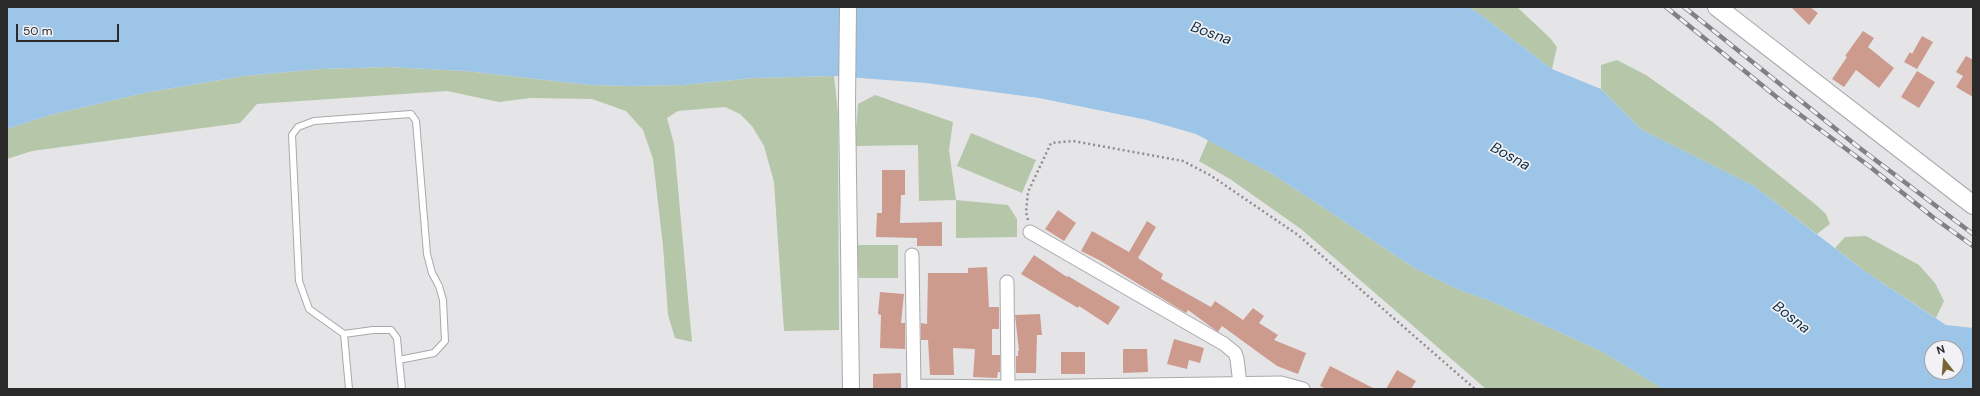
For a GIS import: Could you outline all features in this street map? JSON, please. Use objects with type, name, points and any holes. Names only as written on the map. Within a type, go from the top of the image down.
[{"type":"main road","points":[[1718,7],[1973,205]]},
{"type":"street","points":[[848,7],[847,104],[851,389]]},
{"type":"street","points":[[1030,232],[1224,344],[1235,353],[1237,358],[1240,384]]},
{"type":"street","points":[[912,255],[914,387],[1166,387],[1240,384],[1282,386],[1303,389]]},
{"type":"street","points":[[1007,282],[1008,387]]},
{"type":"lane","points":[[399,360],[434,353],[445,341],[443,300],[426,254],[416,121],[411,114],[314,121],[298,127],[292,135],[299,281],[309,308],[344,334],[373,330],[391,330],[397,338],[399,360],[402,389]]},
{"type":"lane","points":[[344,334],[349,389]]},
{"type":"path","points":[[1030,232],[1026,212],[1028,192],[1051,143],[1073,141],[1184,161],[1210,175],[1298,236],[1475,389]]},
{"type":"green space","points":[[1467,7],[1517,7],[1550,38],[1557,47],[1552,69],[1477,12]]},
{"type":"green space","points":[[1617,60],[1646,75],[1714,123],[1815,204],[1826,214],[1830,224],[1817,234],[1754,186],[1642,130],[1601,89],[1601,65]]},
{"type":"green space","points":[[389,67],[466,71],[590,85],[629,86],[683,85],[754,78],[834,76],[838,113],[839,330],[784,331],[774,182],[764,146],[752,126],[740,114],[725,107],[678,111],[667,118],[674,144],[692,342],[675,338],[668,315],[663,246],[653,159],[643,130],[626,111],[592,99],[530,98],[499,102],[447,91],[257,104],[240,123],[32,151],[7,159],[7,129],[50,115],[149,92],[244,76],[320,69]]},
{"type":"green space","points":[[875,95],[953,122],[949,150],[956,200],[919,201],[918,145],[855,146],[858,104]]},
{"type":"green space","points":[[971,133],[1036,160],[1022,193],[957,166]]},
{"type":"green space","points":[[1208,140],[1274,175],[1416,269],[1457,289],[1493,302],[1603,352],[1663,389],[1486,389],[1301,229],[1230,179],[1199,161]]},
{"type":"green space","points":[[956,200],[1008,205],[1017,219],[1017,237],[956,238]]},
{"type":"green space","points":[[1866,236],[1919,265],[1935,283],[1944,301],[1936,318],[1866,272],[1835,248],[1845,237]]},
{"type":"green space","points":[[856,245],[898,245],[898,278],[859,278]]},
{"type":"water","name":"Bosna","points":[[7,7],[1467,7],[1477,12],[1552,69],[1601,89],[1642,130],[1754,186],[1866,272],[1946,325],[1973,328],[1973,389],[1663,389],[1603,352],[1493,302],[1457,289],[1416,269],[1274,175],[1196,134],[1147,120],[1039,98],[926,83],[834,76],[754,78],[683,85],[629,86],[590,85],[466,71],[389,67],[320,69],[244,76],[149,92],[50,115],[7,129]]},
{"type":"building","points":[[1791,7],[1810,7],[1818,13],[1809,25]]},
{"type":"building","points":[[1863,31],[1874,38],[1868,47],[1894,68],[1879,88],[1856,70],[1844,87],[1832,79],[1847,57],[1845,56]]},
{"type":"building","points":[[1922,36],[1933,42],[1917,69],[1904,62],[1910,52],[1912,54]]},
{"type":"building","points":[[1966,56],[1973,60],[1973,97],[1956,87],[1963,76],[1956,72]]},
{"type":"building","points":[[1917,71],[1935,82],[1919,108],[1901,97]]},
{"type":"building","points":[[882,170],[905,170],[905,195],[901,195],[900,223],[942,222],[942,246],[917,246],[917,238],[876,237],[877,213],[882,213]]},
{"type":"building","points":[[1058,210],[1076,223],[1064,241],[1045,229]]},
{"type":"building","points":[[1147,221],[1156,227],[1138,258],[1163,274],[1161,279],[1211,307],[1215,301],[1243,320],[1253,308],[1264,316],[1259,323],[1278,335],[1274,340],[1306,353],[1298,374],[1277,366],[1222,326],[1218,332],[1188,310],[1186,313],[1099,260],[1081,251],[1092,231],[1129,252]]},
{"type":"building","points":[[1034,255],[1067,277],[1068,276],[1120,307],[1108,325],[1079,306],[1078,308],[1021,274]]},
{"type":"building","points":[[987,267],[989,307],[999,307],[999,329],[992,329],[992,355],[1000,355],[1000,372],[998,372],[997,378],[973,377],[975,349],[953,348],[954,375],[930,375],[928,340],[921,340],[921,323],[927,324],[928,273],[968,273],[968,268]]},
{"type":"building","points":[[880,292],[904,294],[901,323],[905,323],[905,349],[880,348],[881,315],[878,314]]},
{"type":"building","points":[[1040,314],[1042,335],[1037,335],[1036,373],[1016,373],[1016,356],[1018,356],[1019,351],[1015,315]]},
{"type":"building","points":[[1174,339],[1204,348],[1200,363],[1189,360],[1187,369],[1167,364]]},
{"type":"building","points":[[1123,349],[1147,349],[1148,372],[1123,373]]},
{"type":"building","points":[[1061,352],[1085,352],[1085,374],[1061,374]]},
{"type":"building","points":[[1330,366],[1375,389],[1326,389],[1320,386]]},
{"type":"building","points":[[1397,370],[1416,381],[1411,389],[1386,389]]},
{"type":"building","points":[[901,373],[901,389],[873,389],[873,374]]},
{"type":"railway","points":[[1666,7],[1779,99],[1869,166],[1934,218],[1973,246]]},
{"type":"railway","points":[[1684,7],[1857,146],[1973,234]]}]
